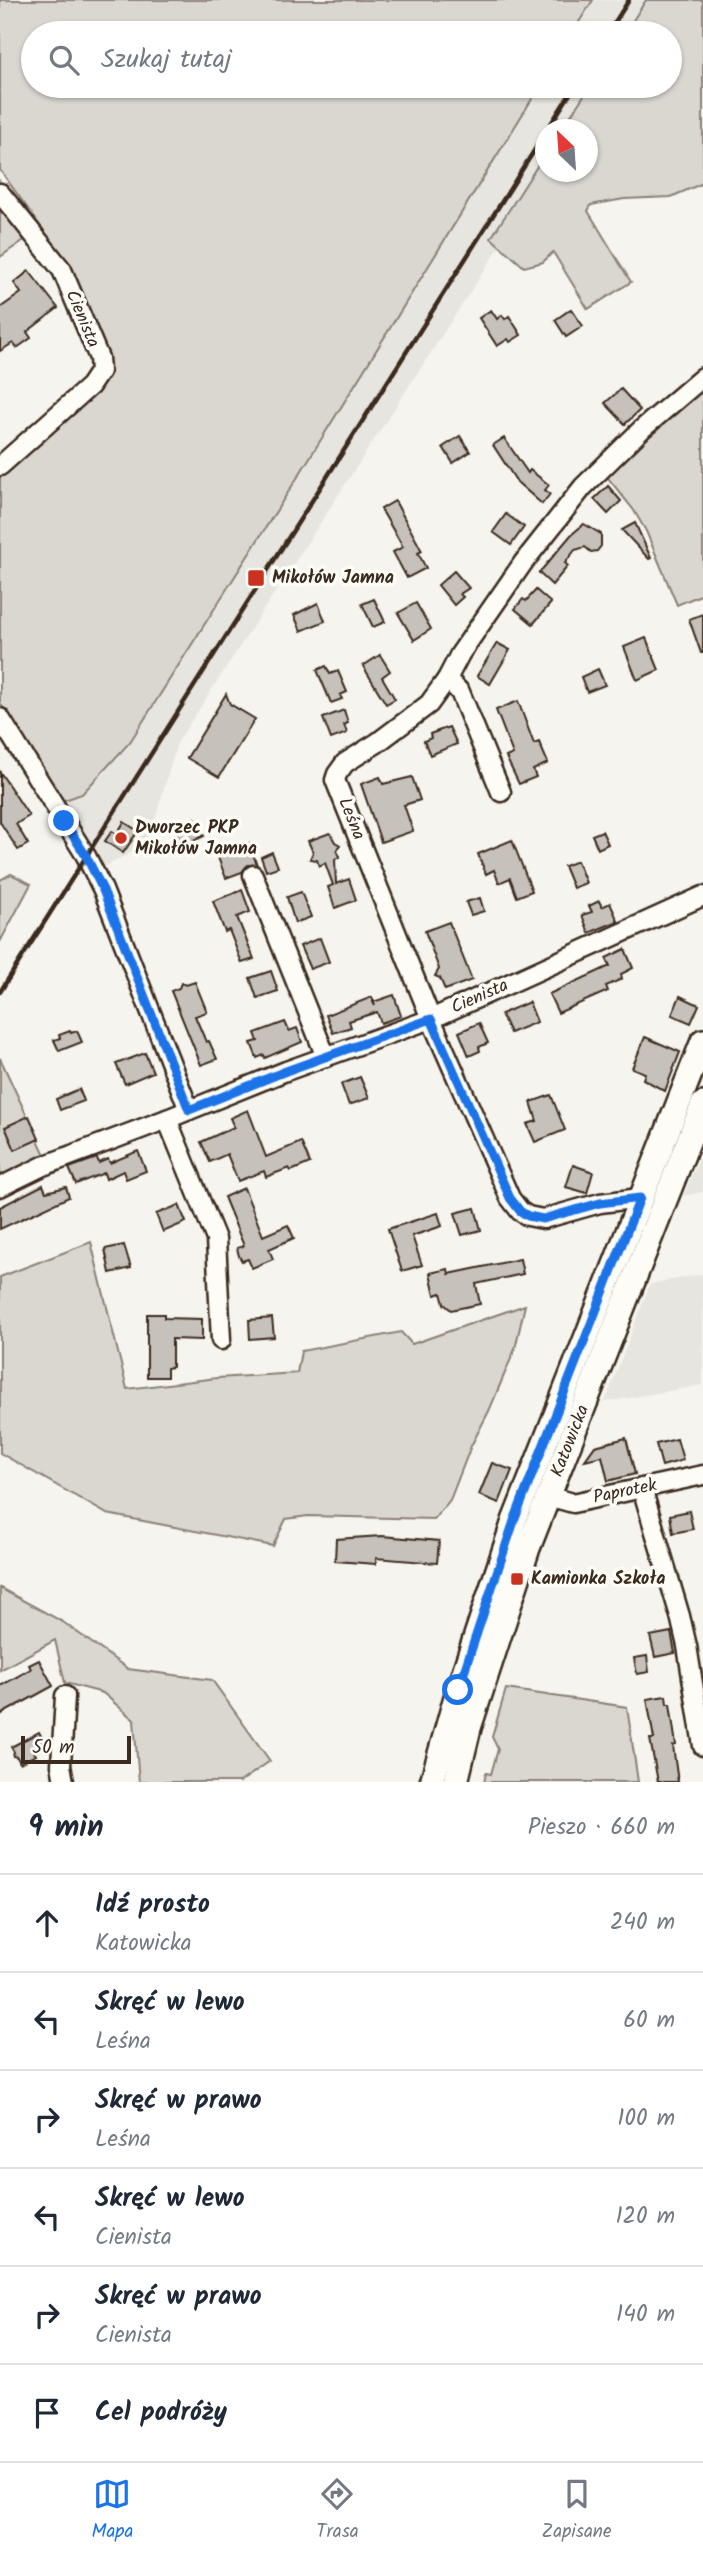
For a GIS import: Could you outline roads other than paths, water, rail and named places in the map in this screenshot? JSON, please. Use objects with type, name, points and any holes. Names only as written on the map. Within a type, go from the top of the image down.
[{"type":"main road","name":"Katowicka","points":[[432,1782],[462,1679],[514,1521],[703,1041]]},
{"type":"main road","name":"Katowicka","points":[[456,1782],[469,1728],[509,1604],[548,1496],[703,1104]]},
{"type":"street","name":"Cienista","points":[[0,193],[62,270],[99,358],[100,371],[90,386],[0,466]]},
{"type":"street","name":"Leśna","points":[[640,1198],[600,1203],[543,1219],[520,1211],[510,1198],[431,1019],[335,780],[345,763],[429,704],[523,563],[583,487],[642,429],[703,377]]},
{"type":"street","points":[[447,679],[460,692],[501,792]]},
{"type":"street","points":[[0,718],[86,856],[103,890],[189,1110]]},
{"type":"street","points":[[253,875],[326,1057]]},
{"type":"street","name":"Cienista","points":[[0,1187],[43,1166],[431,1019],[703,896]]},
{"type":"street","points":[[167,1119],[216,1239],[222,1340]]},
{"type":"street","name":"Paprotek","points":[[548,1496],[573,1503],[703,1475]]},
{"type":"street","points":[[642,1488],[685,1636],[703,1746]]},
{"type":"street","points":[[64,1782],[61,1765],[65,1696]]},
{"type":"railway","points":[[616,21],[629,0]]},
{"type":"railway","points":[[554,119],[567,98]]},
{"type":"railway","points":[[0,992],[535,149]]},
{"type":"place","name":"Mikołów Jamna","points":[[256,578]]},
{"type":"place","name":"Dworzec PKP Mikołów Jamna","points":[[121,838]]},
{"type":"place","name":"Kamionka Szkoła","points":[[517,1579]]}]
